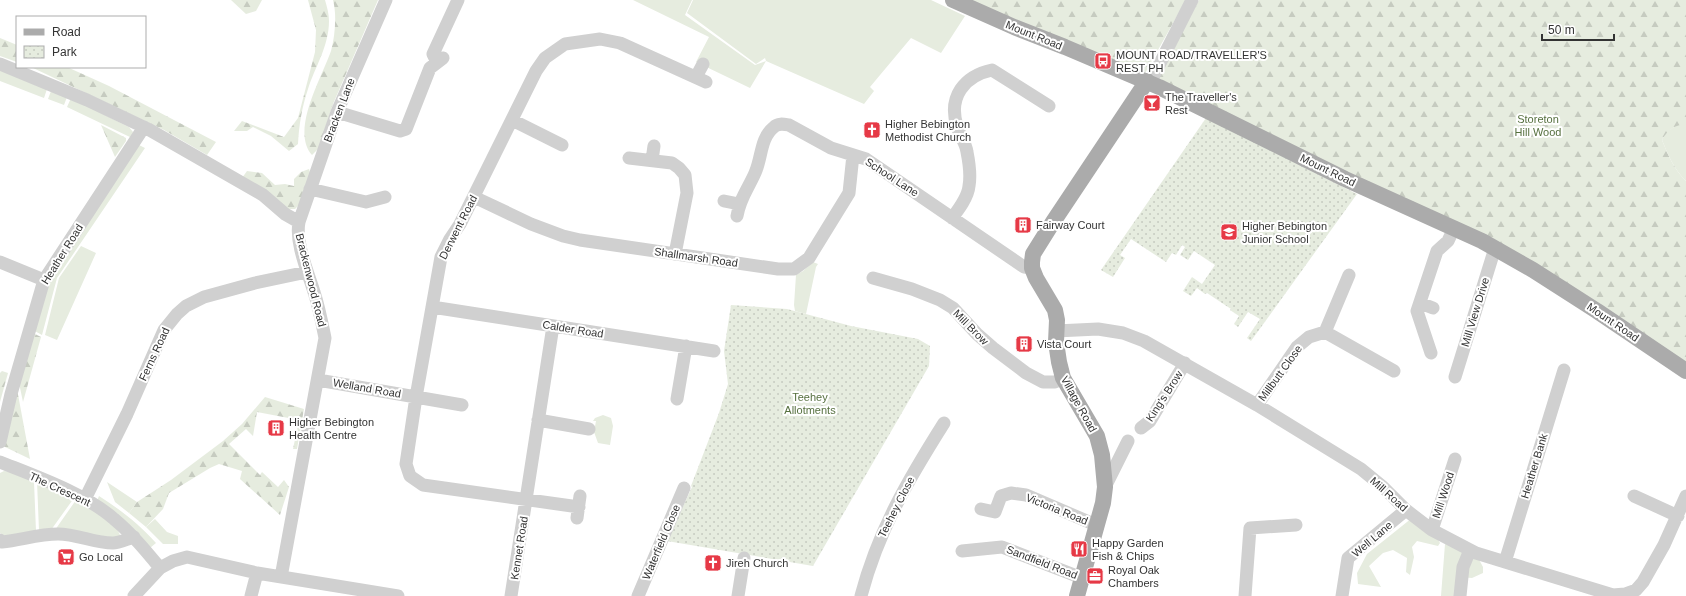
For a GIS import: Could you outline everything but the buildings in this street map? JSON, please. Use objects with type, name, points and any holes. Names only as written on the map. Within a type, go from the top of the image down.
[{"type":"main road","name":"Mount Road","points":[[953,0],[1014,27],[1065,47],[1495,248],[1597,311],[1686,371]]},
{"type":"main road","points":[[1032,268],[1033,254],[1146,85]]},
{"type":"main road","name":"Village Road","points":[[1032,268],[1055,310],[1057,320],[1056,331],[1059,362],[1063,378],[1097,436],[1102,454],[1105,487],[1103,504],[1077,596]]},
{"type":"street","name":"Bracken Lane","points":[[300,222],[336,112],[386,0]]},
{"type":"street","points":[[336,112],[400,131],[406,129],[430,68],[440,60],[433,54],[458,0]]},
{"type":"street","points":[[1146,85],[1192,0]]},
{"type":"street","name":"Derwent Road","points":[[527,499],[423,485],[410,476],[406,464],[416,397],[441,257],[474,197],[536,71],[545,58],[565,44],[586,40],[606,39],[701,79],[703,64]]},
{"type":"street","name":"Brackenwood Road","points":[[0,64],[87,100],[144,127],[263,195],[285,214],[300,222],[298,232],[321,317],[325,338],[281,577]]},
{"type":"street","points":[[952,218],[958,210],[969,186],[967,151],[955,121],[956,100],[961,88],[969,79],[980,72],[992,70],[1050,105]]},
{"type":"street","points":[[512,120],[562,145]]},
{"type":"street","name":"School Lane","points":[[724,201],[738,210],[755,174],[765,139],[774,127],[781,124],[789,125],[831,148],[866,159],[1024,267],[1032,268]]},
{"type":"street","name":"Heather Road","points":[[0,442],[11,394],[44,280],[144,127]]},
{"type":"street","points":[[652,160],[654,146]]},
{"type":"street","name":"Shallmarsh Road","points":[[474,197],[531,224],[563,236],[778,270],[794,269],[809,258],[849,193],[853,155]]},
{"type":"street","points":[[629,158],[672,164],[679,168],[684,175],[687,193],[675,254]]},
{"type":"street","points":[[310,188],[366,202],[384,197]]},
{"type":"street","points":[[1431,353],[1417,311],[1437,251],[1448,242],[1454,228]]},
{"type":"street","name":"Mill View Drive","points":[[1455,377],[1495,248]]},
{"type":"street","points":[[0,262],[44,280]]},
{"type":"street","name":"Ferns Road","points":[[85,499],[127,414],[164,330],[177,314],[186,306],[204,297],[255,283],[308,272]]},
{"type":"street","points":[[1349,274],[1325,332],[1394,371]]},
{"type":"street","name":"Mill Brow","points":[[873,278],[912,289],[940,300],[953,308],[977,334],[993,348],[1026,373],[1043,382],[1055,382],[1063,378]]},
{"type":"street","points":[[1420,303],[1433,308]]},
{"type":"street","name":"Calder Road","points":[[432,307],[714,351]]},
{"type":"street","name":"Kennet Road","points":[[511,596],[553,326]]},
{"type":"street","name":"Mill Road","points":[[1056,331],[1098,329],[1123,333],[1144,340],[1257,405],[1361,469],[1406,510],[1432,530],[1470,550],[1613,595],[1625,594],[1636,590],[1643,582],[1683,507]]},
{"type":"street","name":"Millbutt Close","points":[[1257,405],[1297,347],[1309,337],[1325,332]]},
{"type":"street","points":[[676,399],[686,346]]},
{"type":"street","name":"King's Brow","points":[[1141,428],[1150,422],[1185,363]]},
{"type":"street","name":"Heather Bank","points":[[1505,562],[1564,370]]},
{"type":"street","name":"Welland Road","points":[[318,380],[462,405]]},
{"type":"street","points":[[538,420],[589,428]]},
{"type":"street","name":"Teehey Close","points":[[861,596],[868,567],[888,520],[905,487],[944,424]]},
{"type":"street","points":[[1105,487],[1128,441]]},
{"type":"street","name":"Mill Wood","points":[[1432,530],[1455,459]]},
{"type":"street","name":"The Crescent","points":[[0,462],[85,499],[114,518],[134,537],[160,568]]},
{"type":"street","name":"Waterfield Close","points":[[638,596],[684,488]]},
{"type":"street","name":"Victoria Road","points":[[981,509],[994,512],[1001,496],[1011,492],[1026,495],[1096,525]]},
{"type":"street","points":[[1634,496],[1683,507]]},
{"type":"street","points":[[527,499],[579,507]]},
{"type":"street","name":"Well Lane","points":[[1342,596],[1348,558],[1406,510]]},
{"type":"street","points":[[1245,596],[1250,528],[1296,525]]},
{"type":"street","points":[[0,540],[2,542],[26,537],[58,534],[114,543],[134,537]]},
{"type":"street","name":"Sandfield Road","points":[[962,551],[1002,547],[1082,578]]},
{"type":"street","points":[[1460,596],[1463,567],[1470,550]]},
{"type":"street","points":[[134,596],[160,568],[173,561],[187,557],[257,573],[398,596]]},
{"type":"street","points":[[738,596],[744,558]]},
{"type":"street","points":[[252,596],[257,573]]},
{"type":"green space","points":[[231,0],[262,0],[256,11],[246,14]]},
{"type":"green space","points":[[308,0],[325,0],[329,16],[327,39],[304,103],[298,144],[289,151],[271,136],[253,127],[247,131],[234,131],[242,121],[284,137],[298,118],[315,52],[316,30]]},
{"type":"green space","points":[[333,0],[378,0],[333,104],[319,148],[312,155],[306,145],[304,132],[306,118],[315,89],[331,51],[335,19]]},
{"type":"green space","points":[[633,0],[692,0],[685,15],[755,65],[766,61],[750,88],[696,62],[709,37]]},
{"type":"green space","points":[[693,0],[931,0],[965,16],[941,53],[911,38],[870,87],[874,91],[864,104],[766,61],[765,58],[756,64],[687,13]]},
{"type":"green space","points":[[967,0],[1186,0],[1144,75]]},
{"type":"green space","name":"Storeton Hill Wood","points":[[1199,0],[1686,0],[1686,124],[1678,126],[1666,133],[1662,140],[1675,167],[1686,181],[1686,366],[1514,252],[1156,80]]},
{"type":"green space","points":[[0,38],[16,45],[16,62],[0,56]]},
{"type":"green space","points":[[33,68],[69,68],[109,86],[216,142],[207,155],[164,130]]},
{"type":"green space","points":[[0,70],[47,89],[44,98],[0,81]]},
{"type":"green space","points":[[51,91],[67,97],[64,105],[48,99]]},
{"type":"green space","points":[[71,98],[129,127],[133,132],[132,138],[67,107]]},
{"type":"green space","name":"Higher Bebington Junior School","points":[[1206,118],[1357,194],[1251,341],[1247,338],[1260,319],[1248,312],[1238,327],[1234,324],[1239,316],[1207,293],[1205,294],[1197,288],[1191,296],[1183,291],[1192,277],[1202,284],[1215,265],[1194,251],[1188,260],[1180,255],[1185,247],[1182,245],[1176,255],[1172,253],[1166,262],[1131,239],[1120,255],[1125,258],[1113,277],[1101,270]]},
{"type":"green space","points":[[1679,124],[1686,124],[1686,181],[1675,167],[1662,140],[1666,132]]},
{"type":"green space","points":[[101,125],[126,138],[126,141],[115,157]]},
{"type":"green space","points":[[139,145],[145,148],[57,278],[42,335],[33,330],[45,285]]},
{"type":"green space","points":[[309,169],[311,176],[300,204],[295,209],[288,209],[242,178],[247,171],[262,173],[275,185],[285,184],[294,186],[294,179],[301,172]]},
{"type":"green space","points":[[81,246],[96,253],[57,340],[45,335],[59,278]]},
{"type":"green space","points":[[813,262],[818,264],[816,267],[806,314],[795,311],[796,275]]},
{"type":"green space","name":"Teehey Allotments","points":[[731,305],[787,309],[851,326],[918,339],[930,346],[929,366],[813,566],[667,541],[692,487],[691,486],[719,413],[728,384],[724,351]]},
{"type":"green space","points":[[33,333],[41,337],[23,402],[19,383]]},
{"type":"green space","points":[[2,371],[8,373],[0,402],[0,373]]},
{"type":"green space","points":[[17,389],[30,459],[3,446]]},
{"type":"green space","points":[[265,397],[304,409],[297,449],[293,449],[299,420],[257,412],[253,436],[246,429],[229,444],[260,475],[262,472],[278,487],[284,480],[289,487],[280,515],[240,479],[242,471],[219,464],[169,493],[163,509],[146,527],[129,513],[137,502],[171,480],[223,441],[242,424]]},
{"type":"green space","points":[[603,415],[611,418],[613,426],[610,445],[598,443],[594,432],[596,421],[593,421],[595,418]]},
{"type":"green space","points":[[4,471],[12,472],[34,482],[36,531],[5,536],[0,533],[0,473]]},
{"type":"green space","points":[[37,481],[74,498],[51,530],[39,531]]},
{"type":"green space","points":[[107,482],[137,502],[129,513],[115,502]]},
{"type":"green space","points":[[99,496],[129,518],[156,543],[150,548],[97,501]]},
{"type":"green space","points":[[76,500],[108,520],[118,530],[120,535],[117,538],[55,530]]},
{"type":"green space","points":[[1412,518],[1437,537],[1440,543],[1438,546],[1417,541],[1412,547],[1414,557],[1410,575],[1406,572],[1407,558],[1393,550],[1383,553],[1369,566],[1381,587],[1358,584],[1357,573],[1367,554]]},
{"type":"green space","points":[[155,519],[167,532],[178,536],[178,544],[163,544],[146,527]]},
{"type":"green space","points":[[1445,544],[1476,554],[1483,567],[1483,573],[1472,578],[1459,577],[1454,596],[1441,596]]},
{"type":"place","name":"MOUNT ROAD/TRAVELLER'S REST PH","points":[[1103,61]]},
{"type":"place","name":"The Traveller's Rest","points":[[1152,103]]},
{"type":"place","name":"Higher Bebington Methodist Church","points":[[872,130]]},
{"type":"place","name":"Fairway Court","points":[[1023,225]]},
{"type":"place","name":"Higher Bebington Junior School","points":[[1229,232]]},
{"type":"place","name":"Vista Court","points":[[1024,344]]},
{"type":"place","name":"Higher Bebington Health Centre","points":[[276,428]]},
{"type":"place","name":"Happy Garden Fish & Chips","points":[[1079,549]]},
{"type":"place","name":"Go Local","points":[[66,557]]},
{"type":"place","name":"Jireh Church","points":[[713,563]]},
{"type":"place","name":"Royal Oak Chambers","points":[[1095,576]]}]
